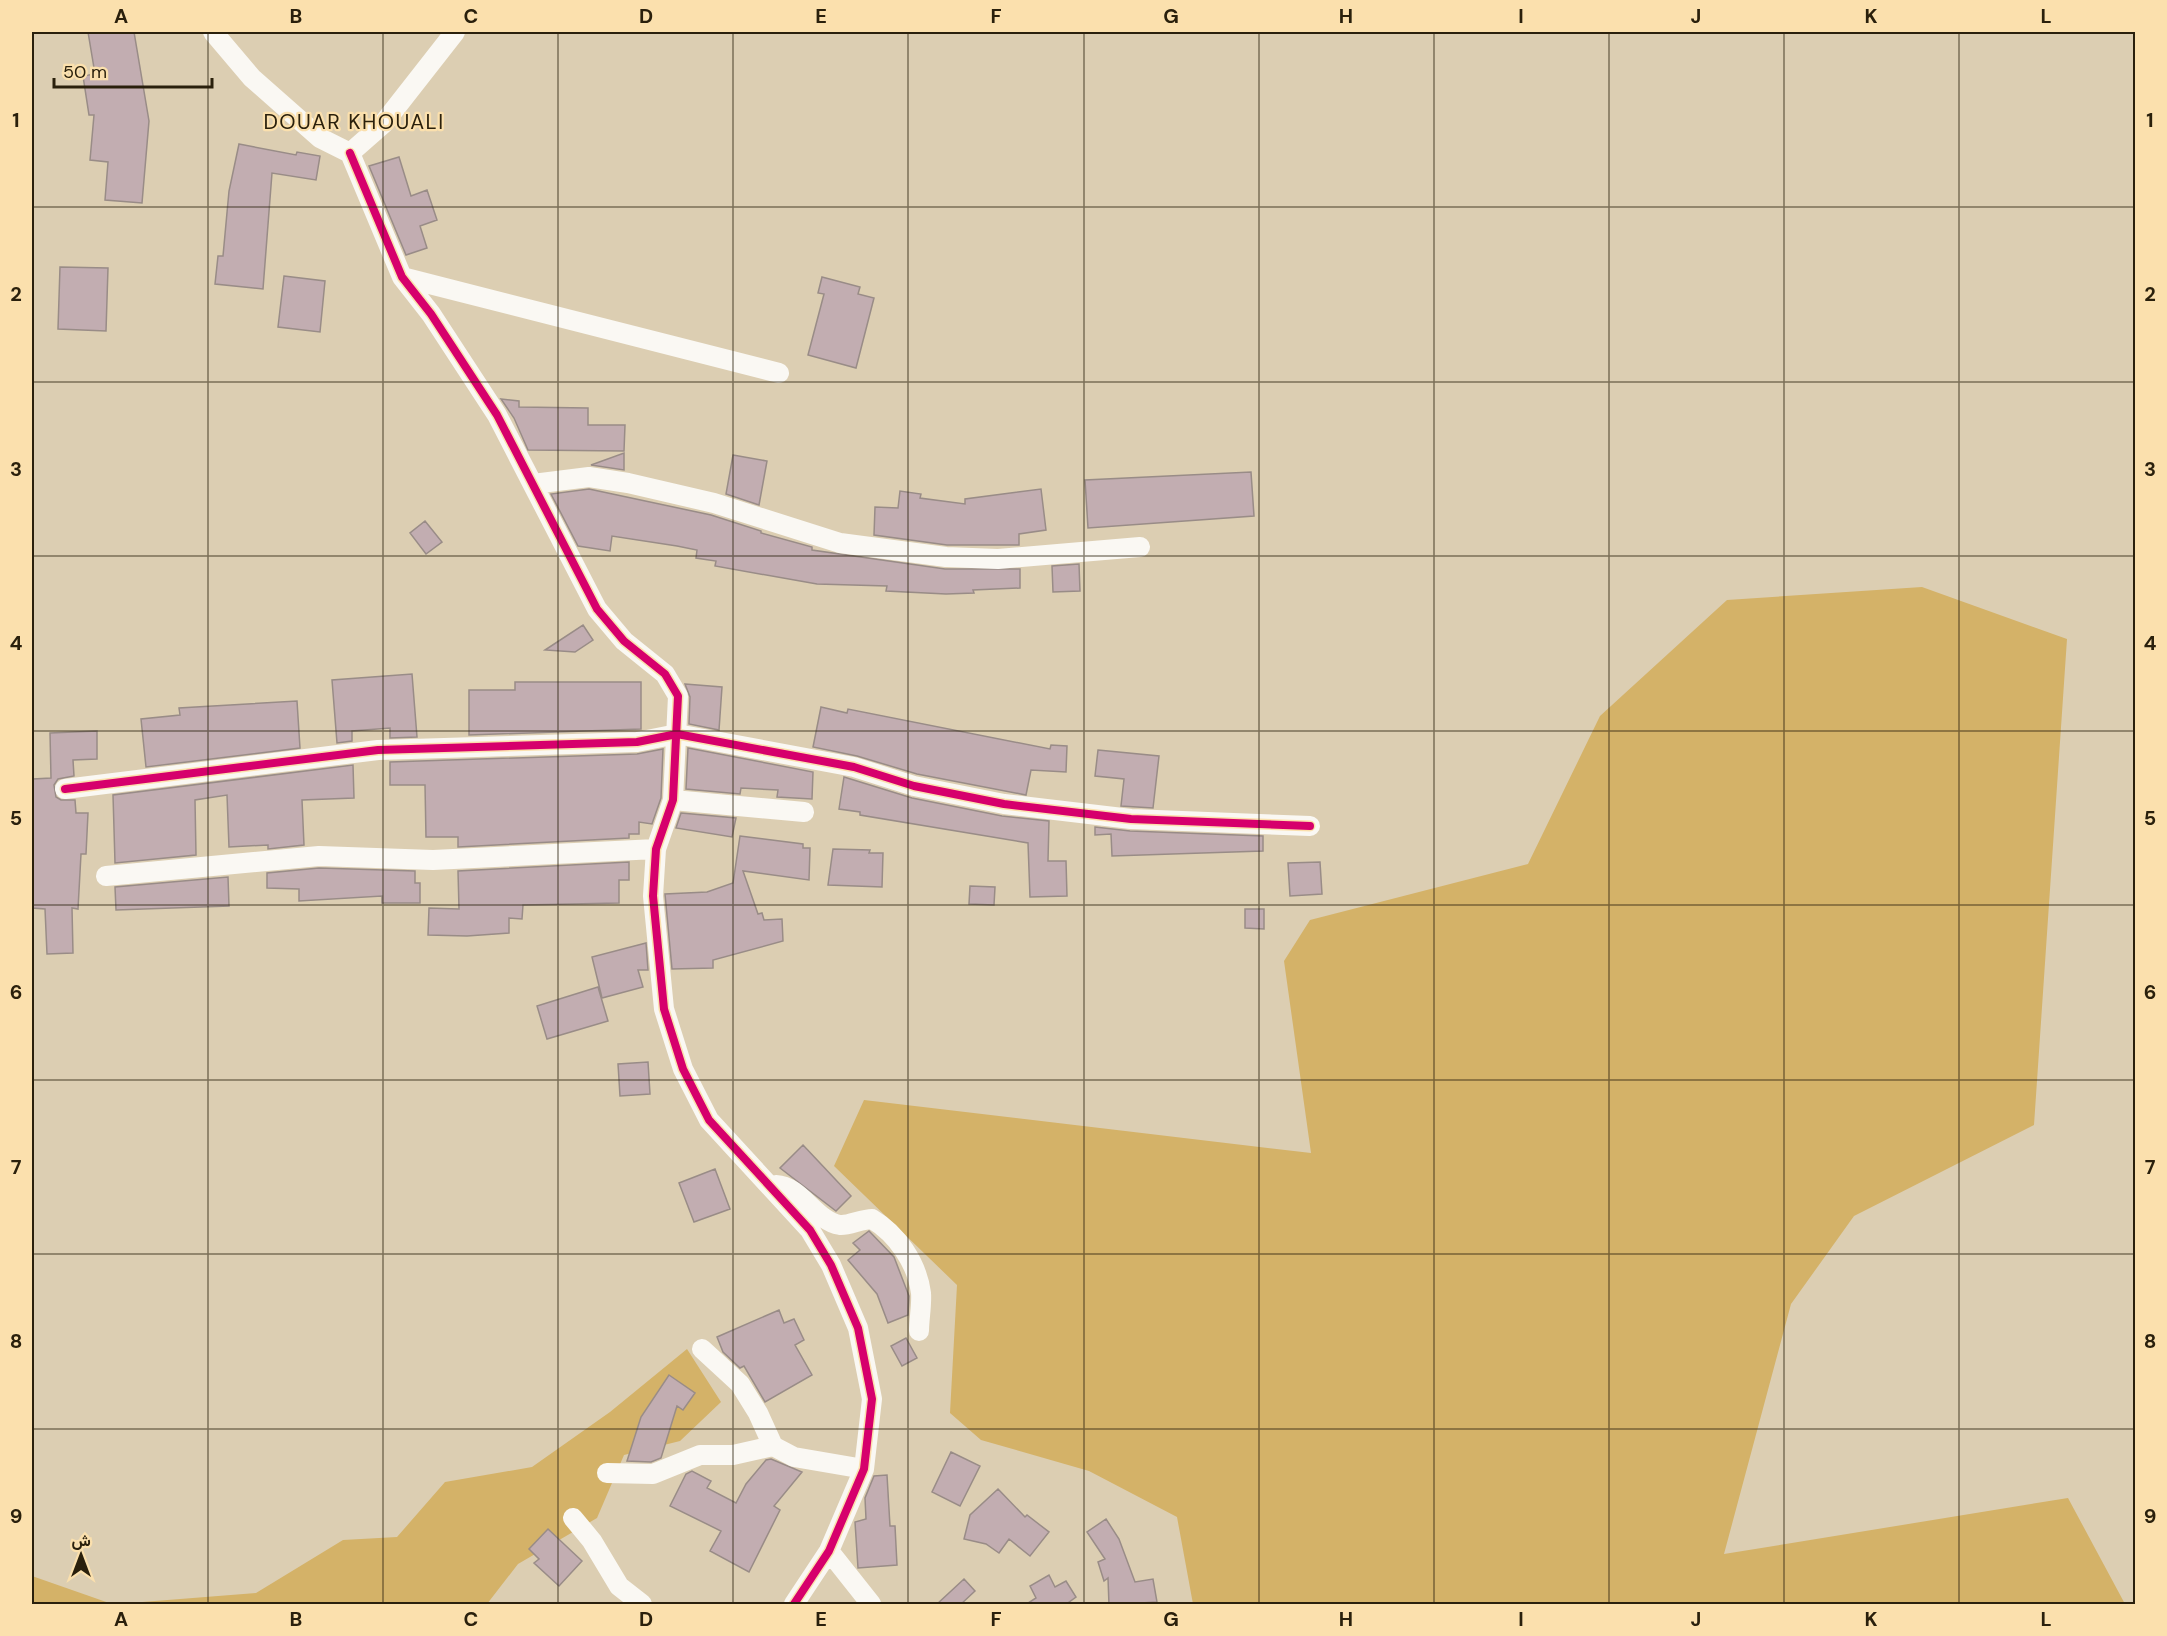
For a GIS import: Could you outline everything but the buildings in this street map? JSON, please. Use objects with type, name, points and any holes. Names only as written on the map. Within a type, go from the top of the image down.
[{"type":"street","points":[[213,32],[252,78],[312,131],[320,138],[350,153],[402,277],[431,314],[497,416],[597,609],[624,641],[665,674],[678,696],[672,800],[656,849],[653,896],[664,1009],[683,1069],[709,1120],[735,1151],[810,1230],[831,1265],[858,1328],[872,1398],[864,1468],[829,1551],[794,1605]]},
{"type":"street","points":[[350,153],[383,124],[455,32]]},
{"type":"street","points":[[402,277],[779,373]]},
{"type":"street","points":[[533,484],[589,477],[628,483],[714,503],[840,543],[946,557],[998,559],[1140,547]]},
{"type":"street","points":[[65,789],[378,750],[637,742],[677,734],[854,767],[914,786],[1004,804],[1131,819],[1311,826]]},
{"type":"street","points":[[672,800],[804,812]]},
{"type":"street","points":[[106,876],[319,856],[433,860],[656,849]]},
{"type":"street","points":[[770,1186],[779,1184],[790,1190],[831,1221],[841,1225],[872,1219],[885,1227],[912,1262],[921,1293],[919,1331]]},
{"type":"street","points":[[702,1349],[740,1384],[758,1413],[773,1446],[794,1457],[864,1468]]},
{"type":"street","points":[[607,1473],[638,1476],[653,1474],[700,1455],[733,1455],[773,1446]]},
{"type":"street","points":[[573,1518],[592,1541],[619,1586],[642,1605]]},
{"type":"street","points":[[829,1551],[871,1605]]},
{"type":"shaded area","points":[[1922,587],[2067,639],[2034,1125],[1854,1216],[1791,1304],[1724,1554],[2068,1498],[2125,1604],[1193,1604],[1177,1517],[1089,1471],[981,1440],[950,1413],[957,1285],[834,1166],[864,1100],[1311,1153],[1284,961],[1310,920],[1528,864],[1600,716],[1727,600]]},
{"type":"shaded area","points":[[687,1349],[721,1402],[680,1441],[624,1455],[597,1518],[518,1564],[487,1604],[117,1604],[256,1593],[343,1540],[397,1537],[445,1482],[532,1467],[610,1412]]},
{"type":"shaded area","points":[[32,1576],[112,1604],[32,1604]]},
{"type":"cycle path","points":[[350,153],[402,277],[431,314],[497,415],[597,609],[624,641],[665,674],[678,696],[673,800],[656,849],[653,896],[664,1009],[683,1069],[709,1120],[810,1230],[831,1265],[858,1328],[872,1399],[864,1469],[829,1551],[794,1604]]},
{"type":"cycle path","points":[[65,789],[378,750],[637,742],[677,734],[854,767],[914,786],[1004,804],[1131,819],[1310,826]]},
{"type":"district","name":"DOUAR KHOUALI","points":[[354,122]]}]
